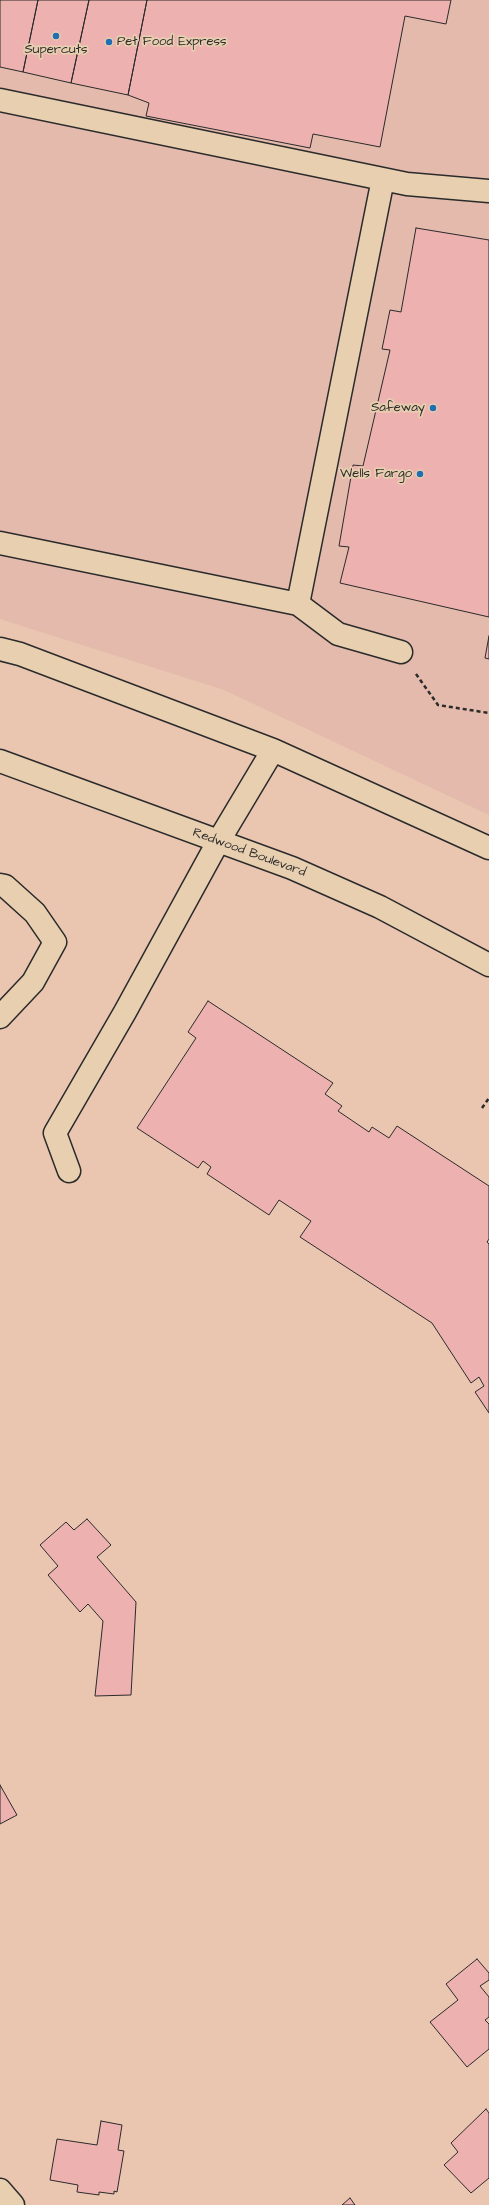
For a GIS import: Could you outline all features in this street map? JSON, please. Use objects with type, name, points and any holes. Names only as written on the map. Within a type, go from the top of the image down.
[{"type":"main road","points":[[0,100],[407,184],[489,191]]},
{"type":"main road","points":[[298,604],[383,179]]},
{"type":"main road","points":[[0,542],[298,604],[338,634],[401,652]]},
{"type":"main road","points":[[0,649],[20,654],[273,750],[483,843]]},
{"type":"main road","points":[[69,1171],[55,1133],[218,842],[273,750]]},
{"type":"main road","name":"Redwood Boulevard","points":[[0,762],[292,868],[380,907],[489,965]]},
{"type":"main road","points":[[0,885],[5,886],[35,913],[55,942],[33,982],[0,1017]]},
{"type":"main road","points":[[0,2190],[13,2205]]},
{"type":"path","points":[[401,652],[438,704],[489,713]]},
{"type":"path","points":[[482,1108],[489,1098]]},
{"type":"shaded area","points":[[0,0],[489,0],[489,815],[224,690],[0,619]]},
{"type":"building","points":[[0,0],[38,0],[23,72],[0,67]]},
{"type":"building","name":"Supercuts","points":[[38,0],[89,0],[71,83],[23,72]]},
{"type":"building","name":"Pet Food Express","points":[[89,0],[147,0],[128,95],[71,83]]},
{"type":"building","points":[[147,0],[451,0],[446,24],[405,16],[380,147],[313,134],[310,148],[146,116],[149,103],[128,95]]},
{"type":"building","name":"Safeway","points":[[416,228],[489,240],[489,617],[340,583],[349,547],[339,546],[353,465],[363,466],[390,350],[382,349],[390,310],[401,312]]},
{"type":"building","points":[[489,636],[489,659],[485,658]]},
{"type":"building","points":[[208,1001],[333,1083],[325,1094],[342,1106],[338,1111],[369,1132],[372,1127],[389,1138],[397,1126],[489,1186],[489,1239],[487,1242],[489,1244],[489,1413],[475,1392],[484,1386],[479,1377],[471,1383],[432,1323],[300,1237],[311,1221],[279,1200],[269,1215],[207,1174],[211,1167],[203,1161],[198,1168],[137,1128],[196,1038],[188,1032]]},
{"type":"building","points":[[87,1519],[111,1545],[97,1557],[136,1602],[131,1695],[95,1696],[103,1621],[88,1604],[80,1612],[48,1575],[58,1566],[40,1545],[66,1522],[74,1530]]},
{"type":"building","points":[[0,1785],[17,1815],[0,1824]]},
{"type":"building","points":[[477,1959],[489,1973],[489,1980],[480,1986],[489,1997],[489,2017],[485,2020],[489,2024],[489,2049],[467,2067],[430,2022],[458,2000],[446,1984]]},
{"type":"building","points":[[486,2109],[489,2113],[489,2178],[471,2193],[444,2165],[458,2152],[451,2143]]},
{"type":"building","points":[[101,2121],[122,2125],[118,2150],[124,2151],[117,2192],[114,2191],[114,2194],[99,2192],[99,2195],[77,2192],[78,2185],[50,2180],[57,2139],[97,2145]]},
{"type":"building","points":[[350,2198],[355,2205],[342,2205]]},
{"type":"place","name":"Supercuts","points":[[56,36]]},
{"type":"place","name":"Pet Food Express","points":[[109,42]]},
{"type":"place","name":"Safeway","points":[[433,408]]},
{"type":"place","name":"Wells Fargo","points":[[420,474]]}]
